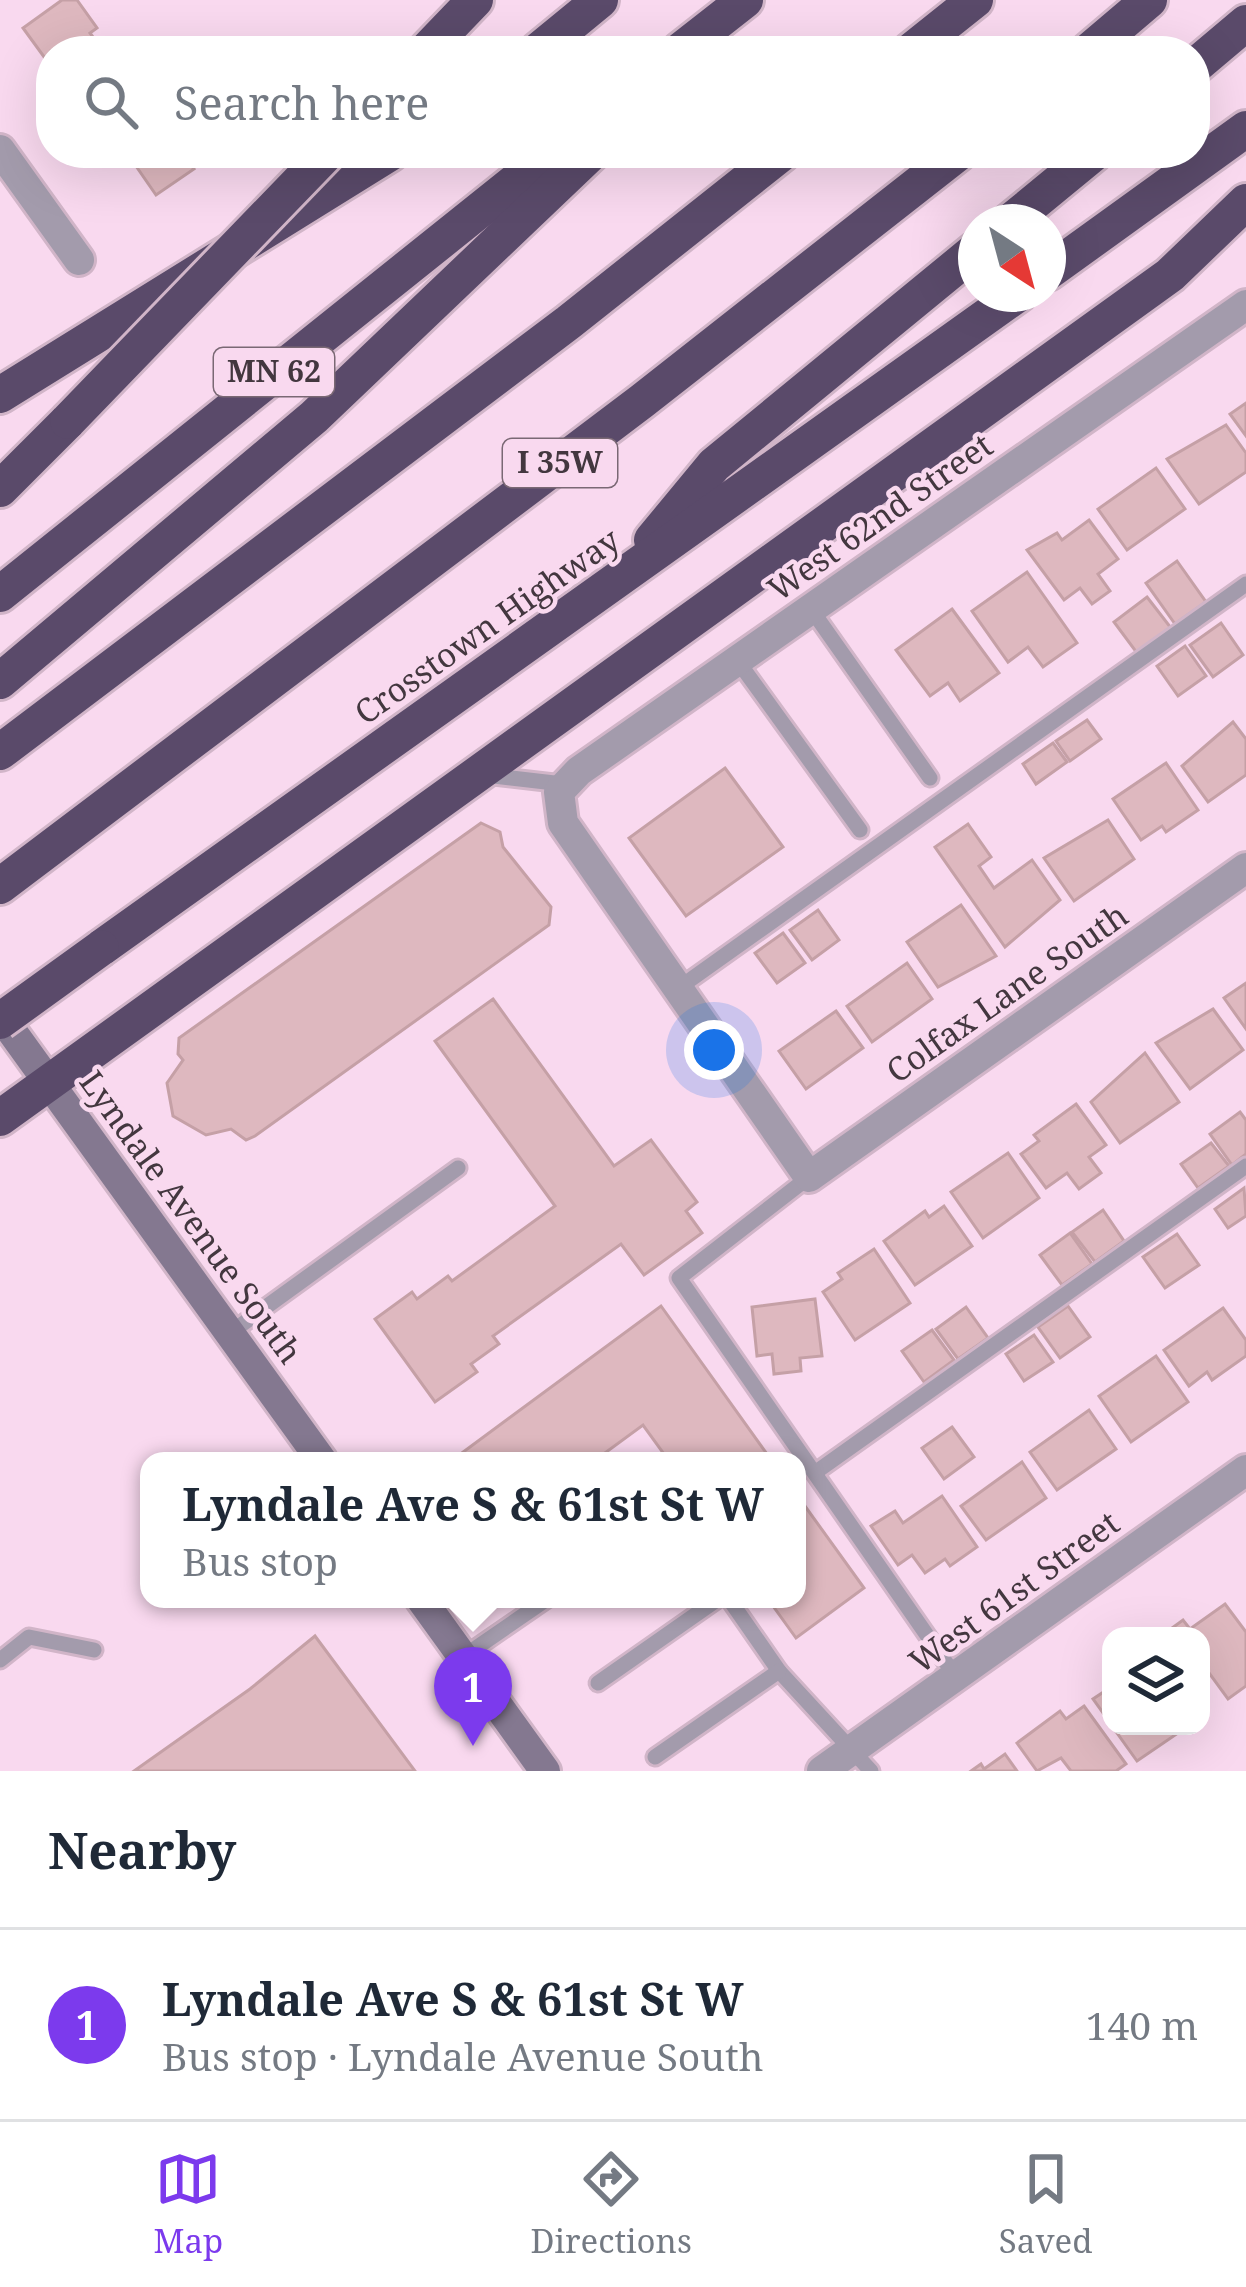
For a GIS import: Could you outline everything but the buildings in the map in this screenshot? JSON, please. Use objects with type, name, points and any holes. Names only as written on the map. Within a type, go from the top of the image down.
[{"type":"highway","points":[[440,36],[475,0]]},
{"type":"highway","points":[[556,36],[600,0]]},
{"type":"highway","points":[[700,36],[748,0]]},
{"type":"highway","points":[[713,36],[748,0]]},
{"type":"highway","points":[[930,36],[975,0]]},
{"type":"highway","points":[[1107,36],[1149,0]]},
{"type":"highway","points":[[1210,53],[1246,23]]},
{"type":"highway","points":[[1210,155],[1246,129]]},
{"type":"highway","points":[[0,489],[313,168]]},
{"type":"highway","points":[[0,395],[366,168]]},
{"type":"highway","name":"MN 62","points":[[0,594],[532,168]]},
{"type":"highway","points":[[0,681],[314,417],[575,168]]},
{"type":"highway","points":[[0,752],[268,553],[763,168]]},
{"type":"highway","name":"I 35W","points":[[0,886],[642,401],[939,168]]},
{"type":"highway","points":[[1032,204],[1076,168]]},
{"type":"highway","points":[[1066,259],[1192,168]]},
{"type":"highway","points":[[0,1118],[1170,275],[1246,202]]},
{"type":"highway","points":[[619,579],[714,465],[958,265]]},
{"type":"highway","name":"Crosstown Highway","points":[[0,1018],[993,312]]},
{"type":"main road","name":"Lyndale Avenue South","points":[[0,1018],[316,1452]]},
{"type":"main road","points":[[428,1608],[545,1771]]},
{"type":"street","points":[[0,150],[79,260]]},
{"type":"street","name":"West 62nd Street","points":[[563,788],[737,660],[1246,305]]},
{"type":"street","points":[[563,788],[563,823],[808,1177]]},
{"type":"street","name":"Colfax Lane South","points":[[808,1177],[1246,868]]},
{"type":"street","name":"West 61st Street","points":[[822,1771],[863,1759],[956,1677],[1246,1470]]},
{"type":"lane","points":[[676,990],[1246,584]]},
{"type":"lane","points":[[811,609],[930,778]]},
{"type":"lane","points":[[737,660],[860,830]]},
{"type":"lane","points":[[476,774],[563,788]]},
{"type":"lane","points":[[816,1472],[1246,1166]]},
{"type":"lane","points":[[230,1333],[458,1168]]},
{"type":"lane","points":[[802,1452],[679,1278],[808,1177]]},
{"type":"lane","points":[[806,1458],[956,1677]]},
{"type":"lane","points":[[463,1657],[534,1608]]},
{"type":"lane","points":[[598,1683],[705,1608]]},
{"type":"lane","points":[[735,1608],[819,1719],[863,1759]]},
{"type":"lane","points":[[0,1660],[29,1637],[94,1650]]},
{"type":"lane","points":[[655,1757],[779,1671]]},
{"type":"place","name":"Lyndale Ave S & 61st St W","points":[[473,1746]]}]
